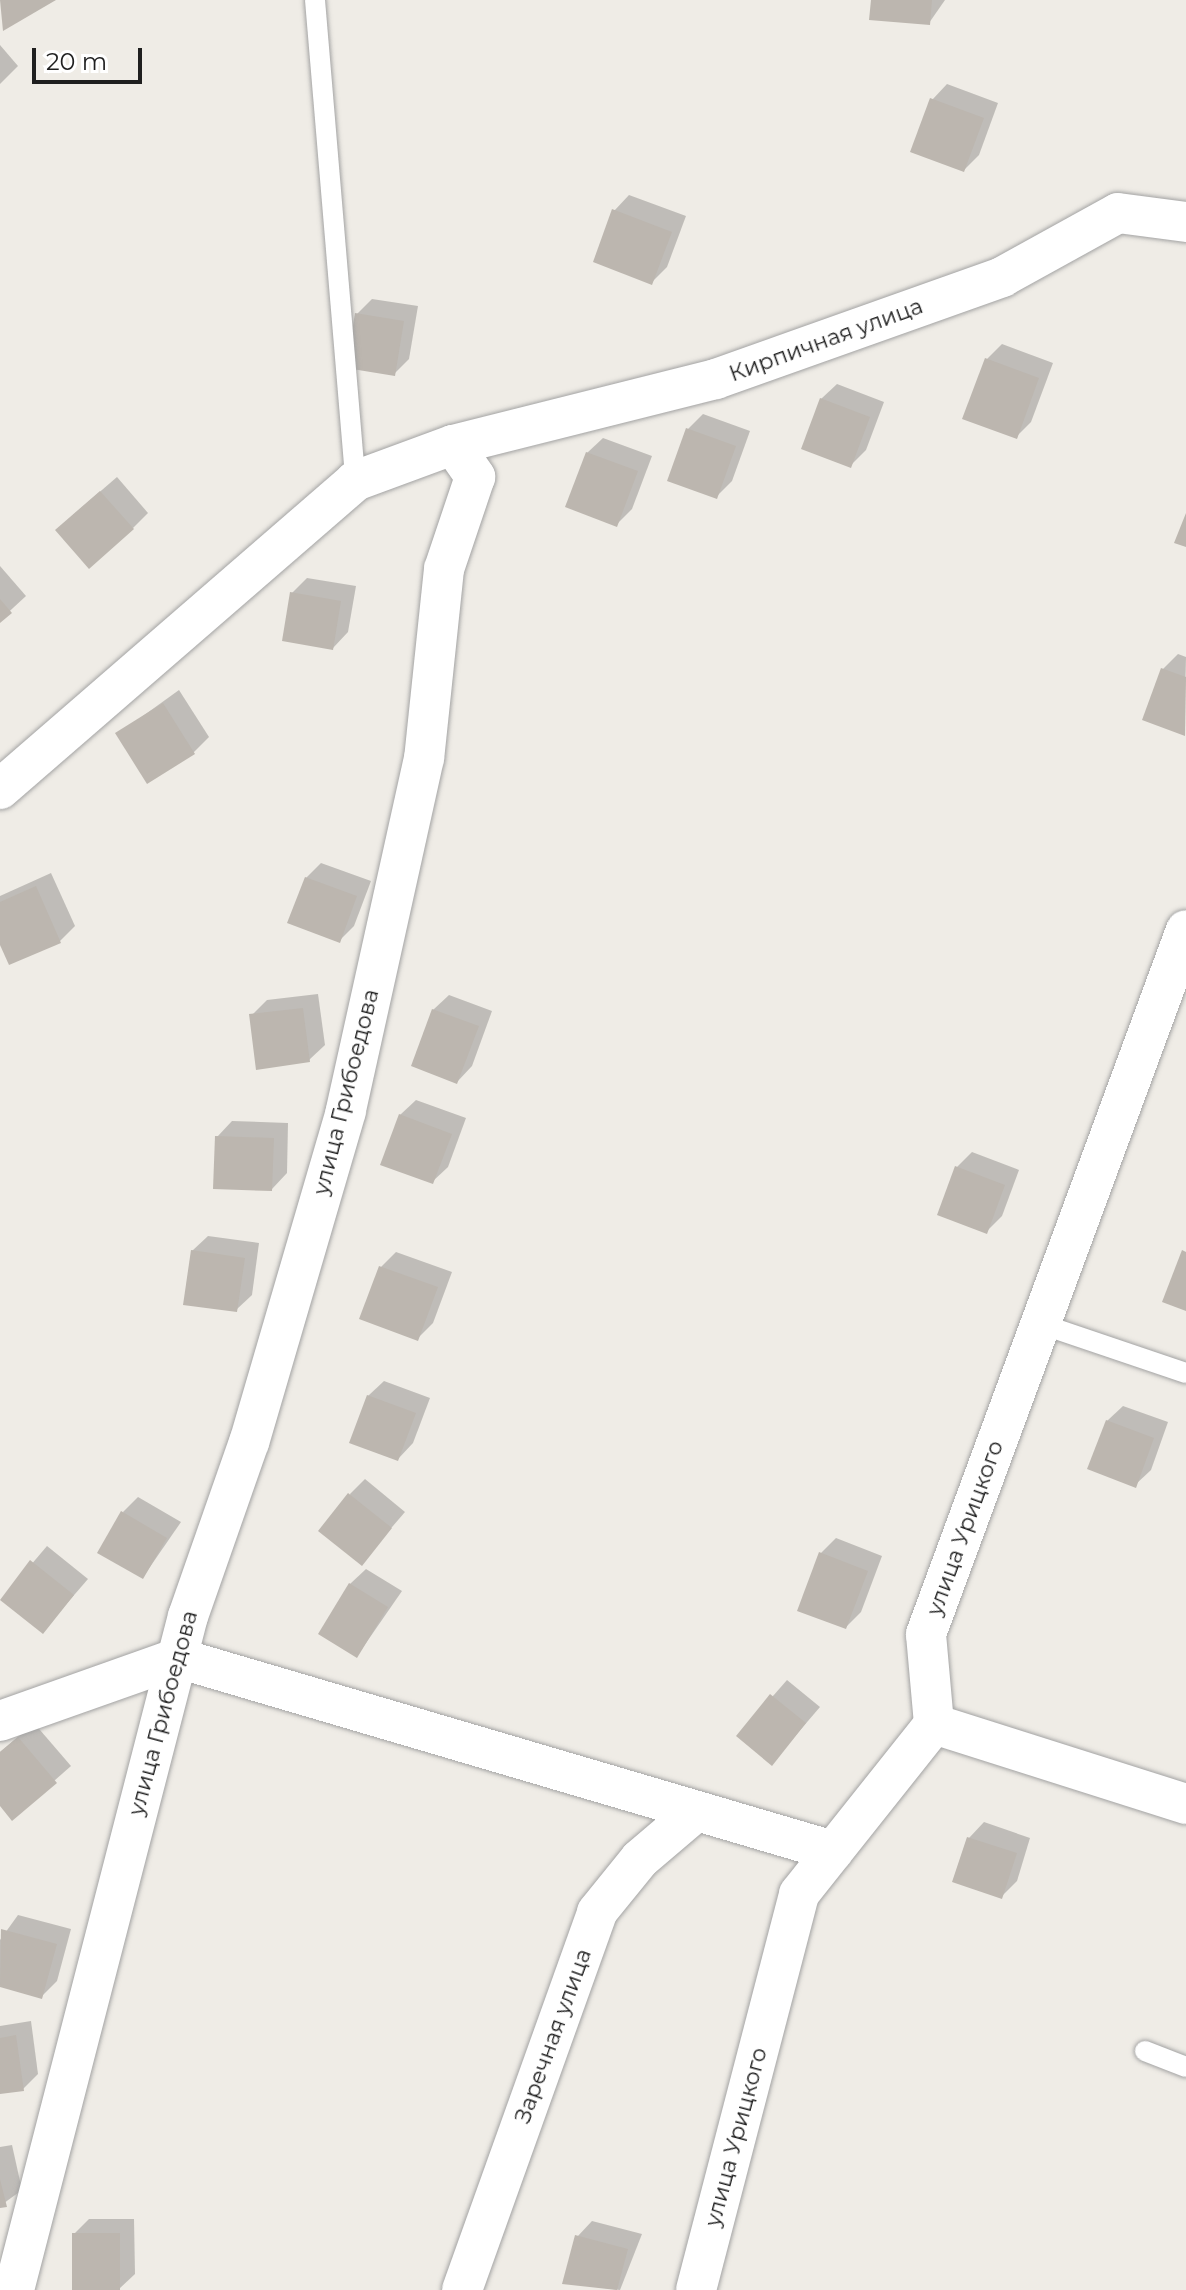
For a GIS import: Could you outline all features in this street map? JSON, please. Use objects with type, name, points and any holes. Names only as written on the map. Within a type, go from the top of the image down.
[{"type":"street","name":"Кирпичная улица","points":[[453,445],[716,379],[1002,277],[1118,213],[1186,222]]},
{"type":"street","points":[[0,789],[355,481],[453,445]]},
{"type":"street","name":"улица Грибоедова","points":[[14,2290],[27,2218],[178,1658],[346,1111],[424,758],[444,569],[475,477],[453,445]]},
{"type":"street","name":"улица Урицкого","points":[[696,2290],[799,1894],[934,1724],[926,1634],[1186,930]]},
{"type":"street","points":[[0,1721],[178,1658],[694,1813],[833,1851]]},
{"type":"street","points":[[934,1724],[1186,1804]]},
{"type":"street","name":"Заречная улица","points":[[462,2290],[597,1912],[640,1859],[694,1813]]},
{"type":"lane","points":[[315,0],[355,481]]},
{"type":"lane","points":[[1041,1324],[1186,1373]]},
{"type":"lane","points":[[1145,2051],[1186,2067]]},
{"type":"building","points":[[0,0],[56,0],[3,31]]},
{"type":"building","points":[[871,0],[932,0],[930,25],[869,20]]},
{"type":"building","points":[[930,98],[984,118],[964,172],[910,152]]},
{"type":"building","points":[[612,209],[672,232],[652,285],[593,262]]},
{"type":"building","points":[[355,313],[404,321],[395,376],[346,368]]},
{"type":"building","points":[[985,358],[1039,378],[1017,439],[962,419]]},
{"type":"building","points":[[820,398],[870,417],[851,468],[801,449]]},
{"type":"building","points":[[686,428],[736,446],[717,499],[667,481]]},
{"type":"building","points":[[586,452],[638,471],[617,527],[565,507]]},
{"type":"building","points":[[100,491],[134,529],[89,569],[55,530]]},
{"type":"building","points":[[1186,513],[1186,547],[1174,543]]},
{"type":"building","points":[[290,592],[341,601],[333,650],[282,641]]},
{"type":"building","points":[[0,599],[12,613],[0,623]]},
{"type":"building","points":[[1161,668],[1186,677],[1185,736],[1142,720]]},
{"type":"building","points":[[163,703],[195,754],[147,784],[115,733]]},
{"type":"building","points":[[305,877],[357,896],[340,943],[287,923]]},
{"type":"building","points":[[36,886],[61,943],[9,965],[0,945],[0,902]]},
{"type":"building","points":[[303,1008],[310,1062],[256,1070],[249,1014]]},
{"type":"building","points":[[432,1009],[479,1026],[457,1084],[411,1066]]},
{"type":"building","points":[[399,1114],[452,1134],[433,1184],[380,1165]]},
{"type":"building","points":[[215,1136],[274,1138],[272,1191],[213,1189]]},
{"type":"building","points":[[955,1166],[1005,1185],[987,1234],[937,1215]]},
{"type":"building","points":[[191,1250],[245,1258],[237,1312],[183,1305]]},
{"type":"building","points":[[1182,1250],[1186,1252],[1186,1311],[1162,1302]]},
{"type":"building","points":[[379,1266],[438,1287],[418,1341],[359,1319]]},
{"type":"building","points":[[367,1395],[416,1413],[398,1461],[349,1443]]},
{"type":"building","points":[[1106,1420],[1154,1438],[1136,1488],[1087,1469]]},
{"type":"building","points":[[348,1493],[392,1528],[362,1566],[318,1531]]},
{"type":"building","points":[[121,1511],[167,1538],[143,1579],[97,1553]]},
{"type":"building","points":[[819,1552],[868,1571],[846,1629],[797,1611]]},
{"type":"building","points":[[30,1560],[74,1595],[43,1634],[0,1600]]},
{"type":"building","points":[[349,1583],[388,1607],[357,1658],[318,1634]]},
{"type":"building","points":[[770,1694],[806,1723],[772,1766],[736,1736]]},
{"type":"building","points":[[18,1737],[57,1783],[12,1821],[0,1806],[0,1752]]},
{"type":"building","points":[[967,1837],[1017,1853],[1002,1899],[952,1882]]},
{"type":"building","points":[[1,1929],[57,1944],[42,1999],[0,1987]]},
{"type":"building","points":[[16,2035],[24,2091],[0,2094],[0,2038]]},
{"type":"building","points":[[0,2179],[7,2207],[0,2208]]},
{"type":"building","points":[[72,2233],[120,2233],[120,2290],[72,2290]]},
{"type":"building","points":[[575,2235],[628,2249],[617,2290],[562,2284]]}]
